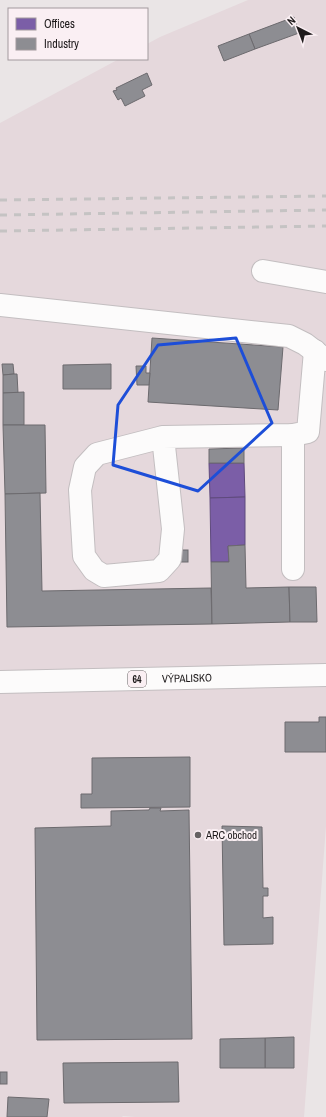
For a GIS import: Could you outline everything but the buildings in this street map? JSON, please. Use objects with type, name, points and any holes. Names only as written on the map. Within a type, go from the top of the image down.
[{"type":"main road","points":[[263,271],[326,282]]},
{"type":"main road","points":[[0,305],[289,336],[305,344],[320,356],[308,432],[293,435],[163,437],[97,454],[85,467],[80,490],[84,556],[94,570],[104,576],[159,571],[170,558],[173,529],[163,437]]},
{"type":"main road","points":[[293,435],[293,569]]},
{"type":"main road","name":"VÝPALISKO","points":[[0,682],[326,675]]},
{"type":"highlighted area","points":[[236,338],[272,423],[198,491],[113,465],[118,405],[158,345]]},
{"type":"shaded area","points":[[248,0],[326,0],[326,826],[304,1117],[0,1117],[0,123],[117,60],[148,60],[148,43]]},
{"type":"railway","points":[[0,200],[326,196]]},
{"type":"railway","points":[[0,215],[326,210]]},
{"type":"railway","points":[[0,231],[326,226]]},
{"type":"place","name":"ARC obchod","points":[[198,835]]}]
